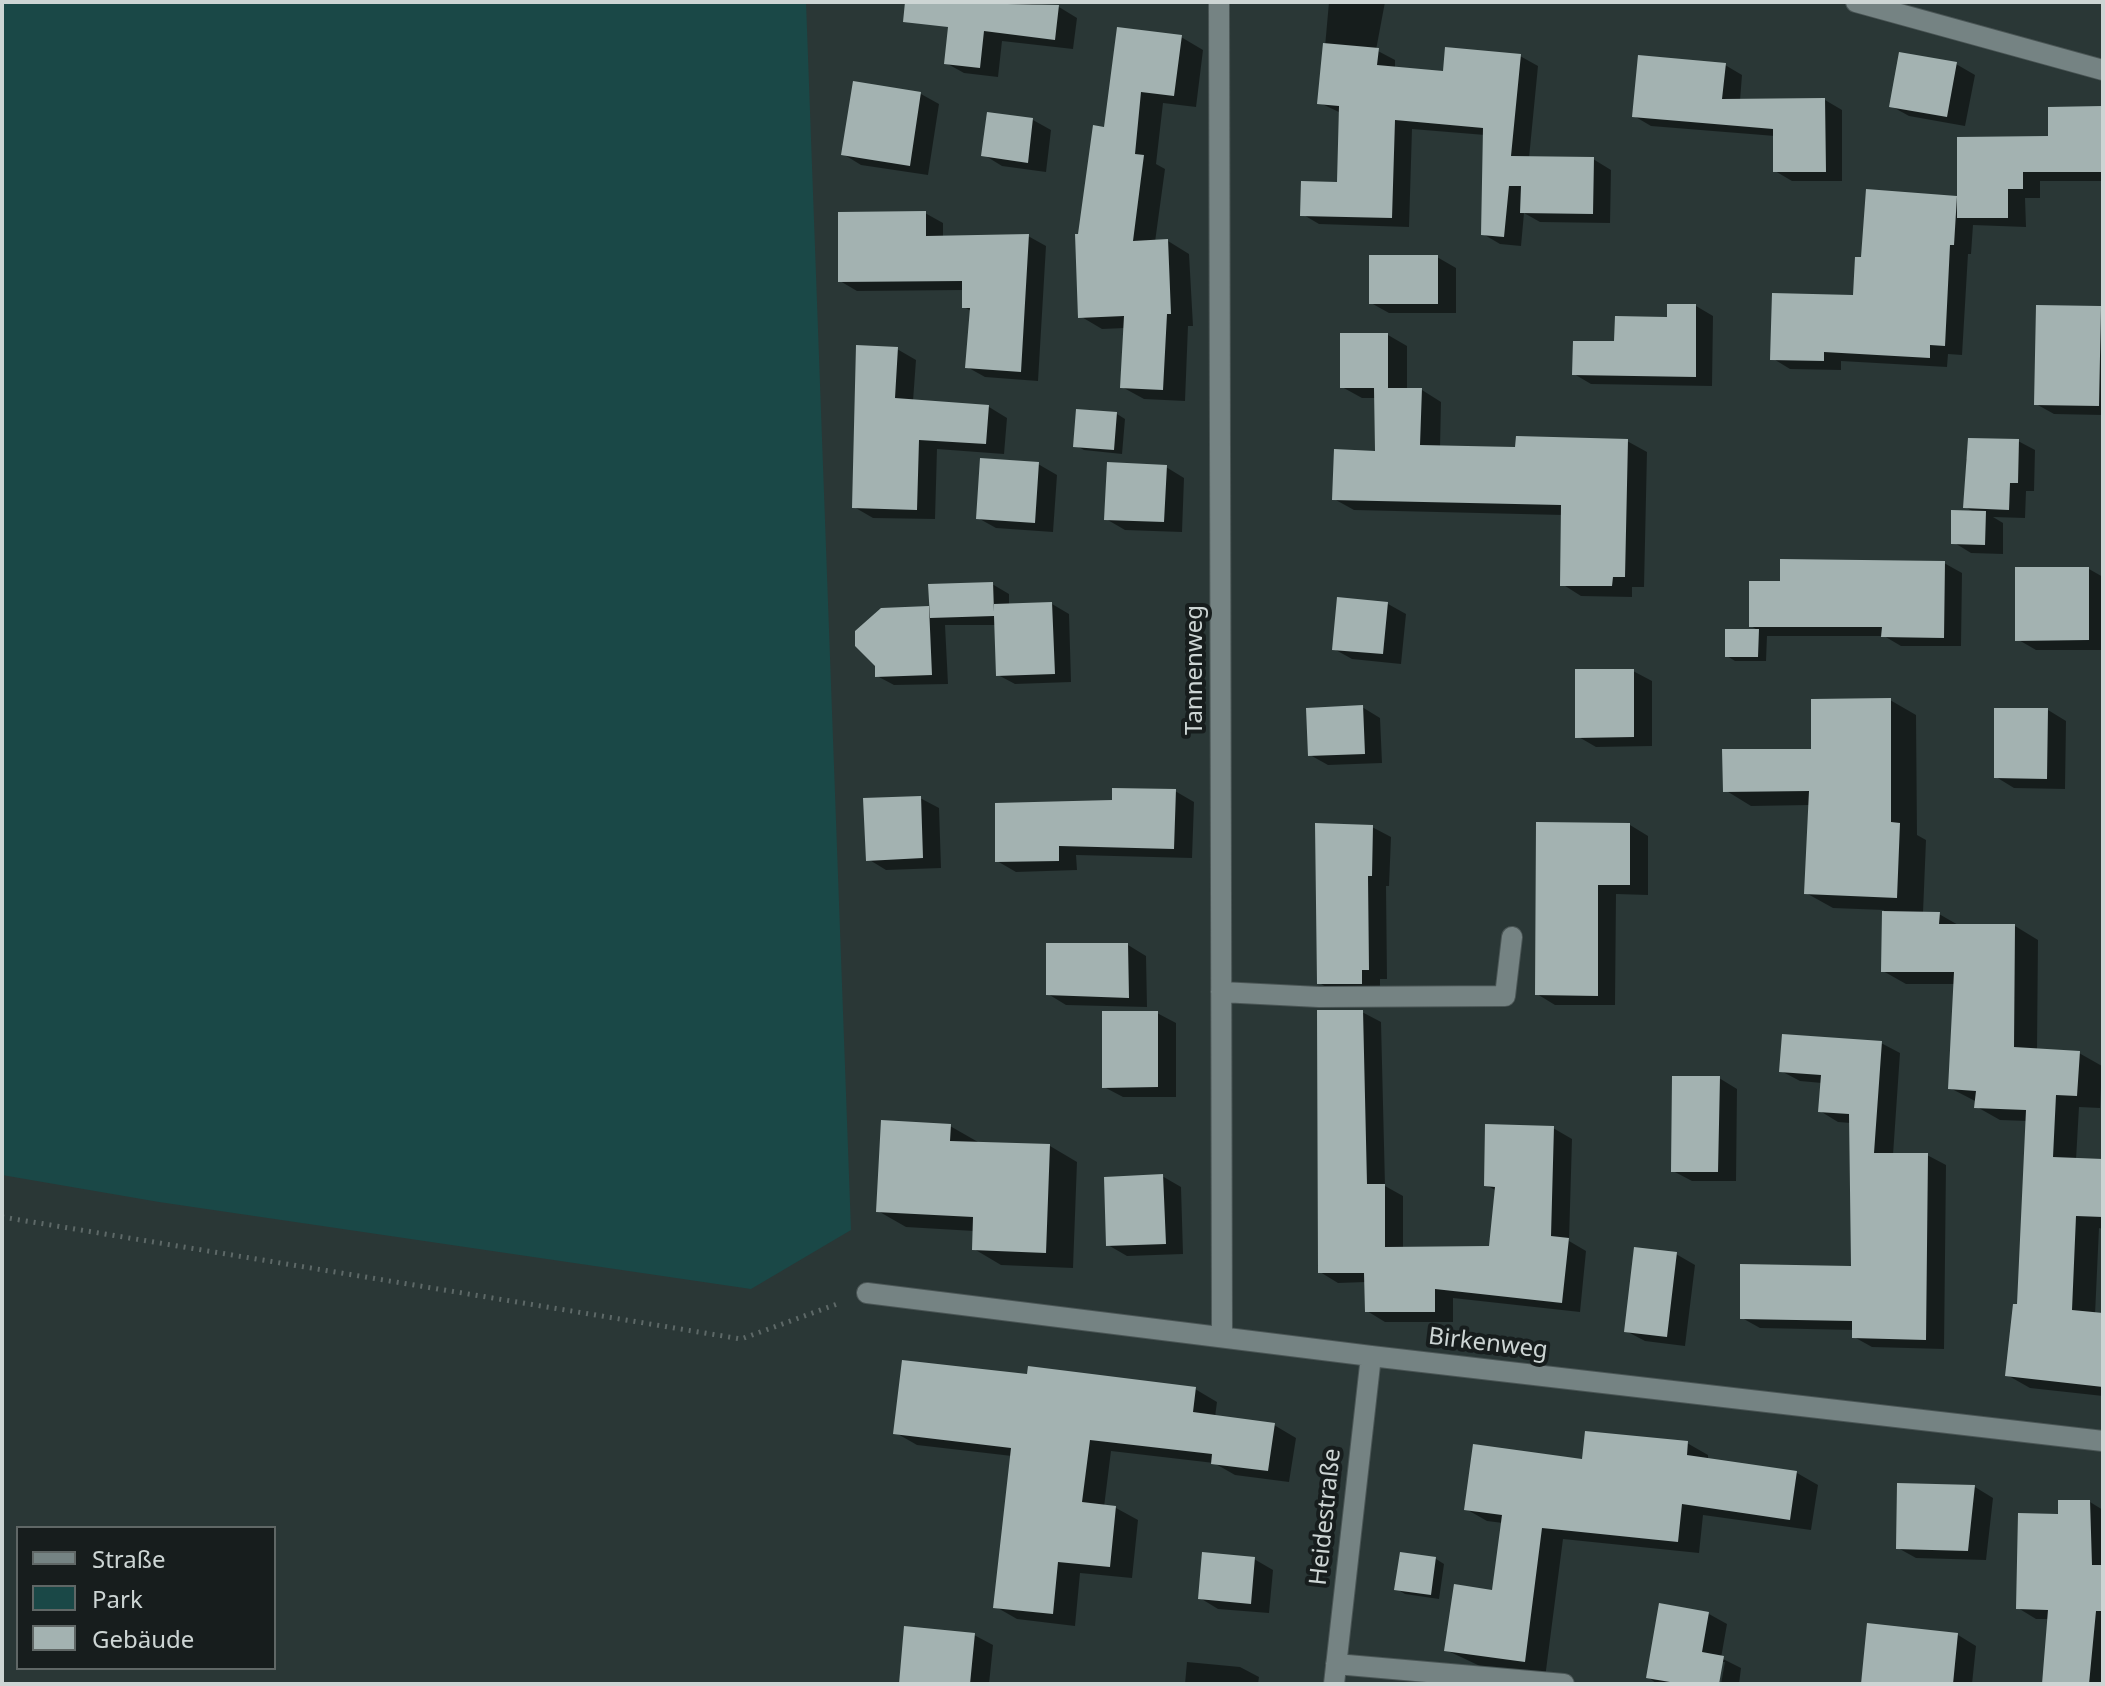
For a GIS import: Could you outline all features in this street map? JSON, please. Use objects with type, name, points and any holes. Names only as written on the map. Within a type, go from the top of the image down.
[{"type":"street","name":"Tannenweg","points":[[1219,2],[1222,1337]]},
{"type":"street","points":[[1856,2],[2103,70]]},
{"type":"street","points":[[1221,992],[1334,997],[1505,996],[1512,937]]},
{"type":"street","name":"Birkenweg","points":[[867,1293],[1371,1356],[2103,1441]]},
{"type":"street","name":"Heidestraße","points":[[1335,1674],[1371,1356]]},
{"type":"street","points":[[1335,1674],[1564,1684]]},
{"type":"path","points":[[2,1217],[741,1339],[867,1293]]},
{"type":"green space","points":[[2,2],[806,2],[851,1230],[751,1289],[159,1202],[2,1175]]},
{"type":"building","points":[[905,2],[1059,5],[1055,40],[984,31],[980,68],[944,64],[948,27],[903,22]]},
{"type":"building","points":[[1117,27],[1182,35],[1174,96],[1141,92],[1135,154],[1144,155],[1133,241],[1168,239],[1171,314],[1167,314],[1163,390],[1120,388],[1124,316],[1078,318],[1075,234],[1078,234],[1093,125],[1104,127]]},
{"type":"building","points":[[1323,43],[1379,48],[1377,65],[1443,71],[1445,47],[1521,54],[1511,156],[1594,157],[1593,214],[1520,213],[1521,186],[1509,186],[1504,237],[1481,235],[1483,128],[1395,120],[1392,218],[1300,216],[1301,181],[1337,182],[1339,106],[1317,104]]},
{"type":"building","points":[[1899,52],[1957,62],[1947,117],[1889,107]]},
{"type":"building","points":[[1638,55],[1726,63],[1722,99],[1825,98],[1826,172],[1773,172],[1773,129],[1632,117]]},
{"type":"building","points":[[853,81],[921,92],[910,166],[841,155]]},
{"type":"building","points":[[2103,106],[2103,172],[2023,172],[2023,189],[2008,189],[2008,218],[1957,218],[1957,137],[2048,136],[2048,107]]},
{"type":"building","points":[[987,112],[1033,118],[1028,163],[981,156]]},
{"type":"building","points":[[1866,189],[1957,196],[1954,245],[1950,245],[1945,346],[1930,345],[1930,358],[1824,352],[1824,361],[1770,360],[1772,293],[1853,295],[1855,257],[1861,257]]},
{"type":"building","points":[[926,211],[926,236],[1029,234],[1021,372],[965,368],[970,308],[962,308],[962,281],[838,282],[838,212]]},
{"type":"building","points":[[1369,255],[1438,255],[1438,304],[1369,304]]},
{"type":"building","points":[[1667,304],[1696,304],[1696,377],[1572,375],[1573,341],[1614,341],[1615,316],[1667,317]]},
{"type":"building","points":[[2036,305],[2101,306],[2099,406],[2034,405]]},
{"type":"building","points":[[1340,333],[1388,333],[1388,388],[1422,388],[1420,445],[1515,447],[1516,436],[1628,439],[1625,577],[1613,577],[1612,586],[1560,586],[1561,505],[1332,500],[1334,449],[1375,451],[1374,388],[1340,388]]},
{"type":"building","points":[[856,345],[898,347],[895,398],[989,405],[986,444],[919,440],[917,510],[852,508]]},
{"type":"building","points":[[1076,409],[1117,412],[1114,450],[1073,447]]},
{"type":"building","points":[[1968,438],[2019,439],[2018,483],[2010,483],[2009,510],[1963,508]]},
{"type":"building","points":[[980,458],[1039,462],[1035,523],[976,519]]},
{"type":"building","points":[[1107,462],[1167,465],[1164,522],[1104,520]]},
{"type":"building","points":[[1951,510],[1986,511],[1985,545],[1951,544]]},
{"type":"building","points":[[1780,559],[1945,561],[1944,638],[1881,637],[1882,627],[1749,627],[1749,581],[1780,581]]},
{"type":"building","points":[[2015,567],[2089,567],[2089,640],[2015,641]]},
{"type":"building","points":[[993,582],[994,612],[994,604],[1052,602],[1055,674],[996,676],[994,616],[930,618],[928,584]]},
{"type":"building","points":[[1337,597],[1388,602],[1383,654],[1332,650]]},
{"type":"building","points":[[929,606],[932,675],[875,677],[875,666],[855,646],[855,631],[881,608]]},
{"type":"building","points":[[1725,629],[1759,629],[1758,657],[1725,657]]},
{"type":"building","points":[[1575,669],[1634,669],[1634,737],[1575,738]]},
{"type":"building","points":[[1891,698],[1891,822],[1900,823],[1897,898],[1804,894],[1809,791],[1723,792],[1722,749],[1811,749],[1811,699]]},
{"type":"building","points":[[1363,705],[1365,754],[1308,756],[1306,708]]},
{"type":"building","points":[[1994,708],[2048,708],[2047,779],[1994,778]]},
{"type":"building","points":[[1112,788],[1176,789],[1174,849],[1059,846],[1059,861],[995,862],[995,803],[1112,800]]},
{"type":"building","points":[[921,796],[923,858],[866,861],[863,798]]},
{"type":"building","points":[[1536,822],[1630,823],[1630,885],[1598,885],[1598,996],[1535,995]]},
{"type":"building","points":[[1315,823],[1373,825],[1372,876],[1368,876],[1369,970],[1362,970],[1362,984],[1317,984]]},
{"type":"building","points":[[1882,911],[1940,912],[1939,924],[2015,924],[2014,1047],[2080,1051],[2077,1096],[2056,1095],[2053,1157],[2103,1159],[2103,1217],[2076,1216],[2072,1310],[2103,1313],[2103,1387],[2005,1376],[2013,1304],[2017,1304],[2026,1110],[1974,1108],[1976,1091],[1948,1089],[1954,972],[1881,972]]},
{"type":"building","points":[[1046,943],[1128,943],[1129,998],[1046,995]]},
{"type":"building","points":[[1317,1010],[1363,1010],[1367,1184],[1385,1184],[1385,1247],[1489,1246],[1495,1187],[1484,1186],[1485,1124],[1554,1126],[1551,1236],[1569,1238],[1562,1303],[1435,1289],[1435,1312],[1365,1312],[1364,1273],[1318,1273]]},
{"type":"building","points":[[1102,1011],[1158,1011],[1158,1087],[1102,1088]]},
{"type":"building","points":[[1782,1034],[1882,1041],[1874,1153],[1928,1153],[1926,1340],[1852,1338],[1852,1321],[1740,1319],[1740,1264],[1851,1266],[1849,1114],[1818,1112],[1821,1075],[1779,1072]]},
{"type":"building","points":[[1672,1076],[1720,1076],[1718,1172],[1671,1172]]},
{"type":"building","points":[[881,1120],[951,1124],[950,1141],[1050,1144],[1046,1253],[972,1250],[973,1217],[876,1212]]},
{"type":"building","points":[[1163,1174],[1166,1244],[1106,1246],[1104,1177]]},
{"type":"building","points":[[1634,1247],[1677,1252],[1667,1337],[1624,1332]]},
{"type":"building","points":[[902,1360],[1027,1374],[1028,1366],[1196,1387],[1193,1412],[1275,1423],[1268,1471],[1211,1464],[1212,1454],[1090,1440],[1082,1502],[1116,1506],[1110,1567],[1058,1562],[1053,1614],[993,1608],[1011,1448],[893,1434]]},
{"type":"building","points":[[1585,1431],[1688,1441],[1687,1455],[1797,1471],[1790,1520],[1682,1504],[1678,1542],[1542,1528],[1525,1662],[1444,1651],[1454,1584],[1492,1590],[1502,1515],[1464,1510],[1473,1444],[1582,1459]]},
{"type":"building","points":[[1897,1483],[1975,1485],[1968,1551],[1896,1549]]},
{"type":"building","points":[[2058,1500],[2090,1500],[2092,1565],[2103,1565],[2103,1611],[2096,1611],[2089,1684],[2042,1684],[2048,1610],[2016,1609],[2018,1513],[2058,1514]]},
{"type":"building","points":[[1202,1552],[1255,1557],[1251,1604],[1198,1599]]},
{"type":"building","points":[[1400,1552],[1436,1557],[1431,1595],[1394,1590]]},
{"type":"building","points":[[1659,1603],[1709,1612],[1702,1652],[1724,1656],[1719,1684],[1682,1684],[1646,1678]]},
{"type":"building","points":[[1867,1623],[1958,1633],[1953,1684],[1861,1684]]},
{"type":"building","points":[[904,1626],[975,1633],[970,1684],[899,1684]]}]
